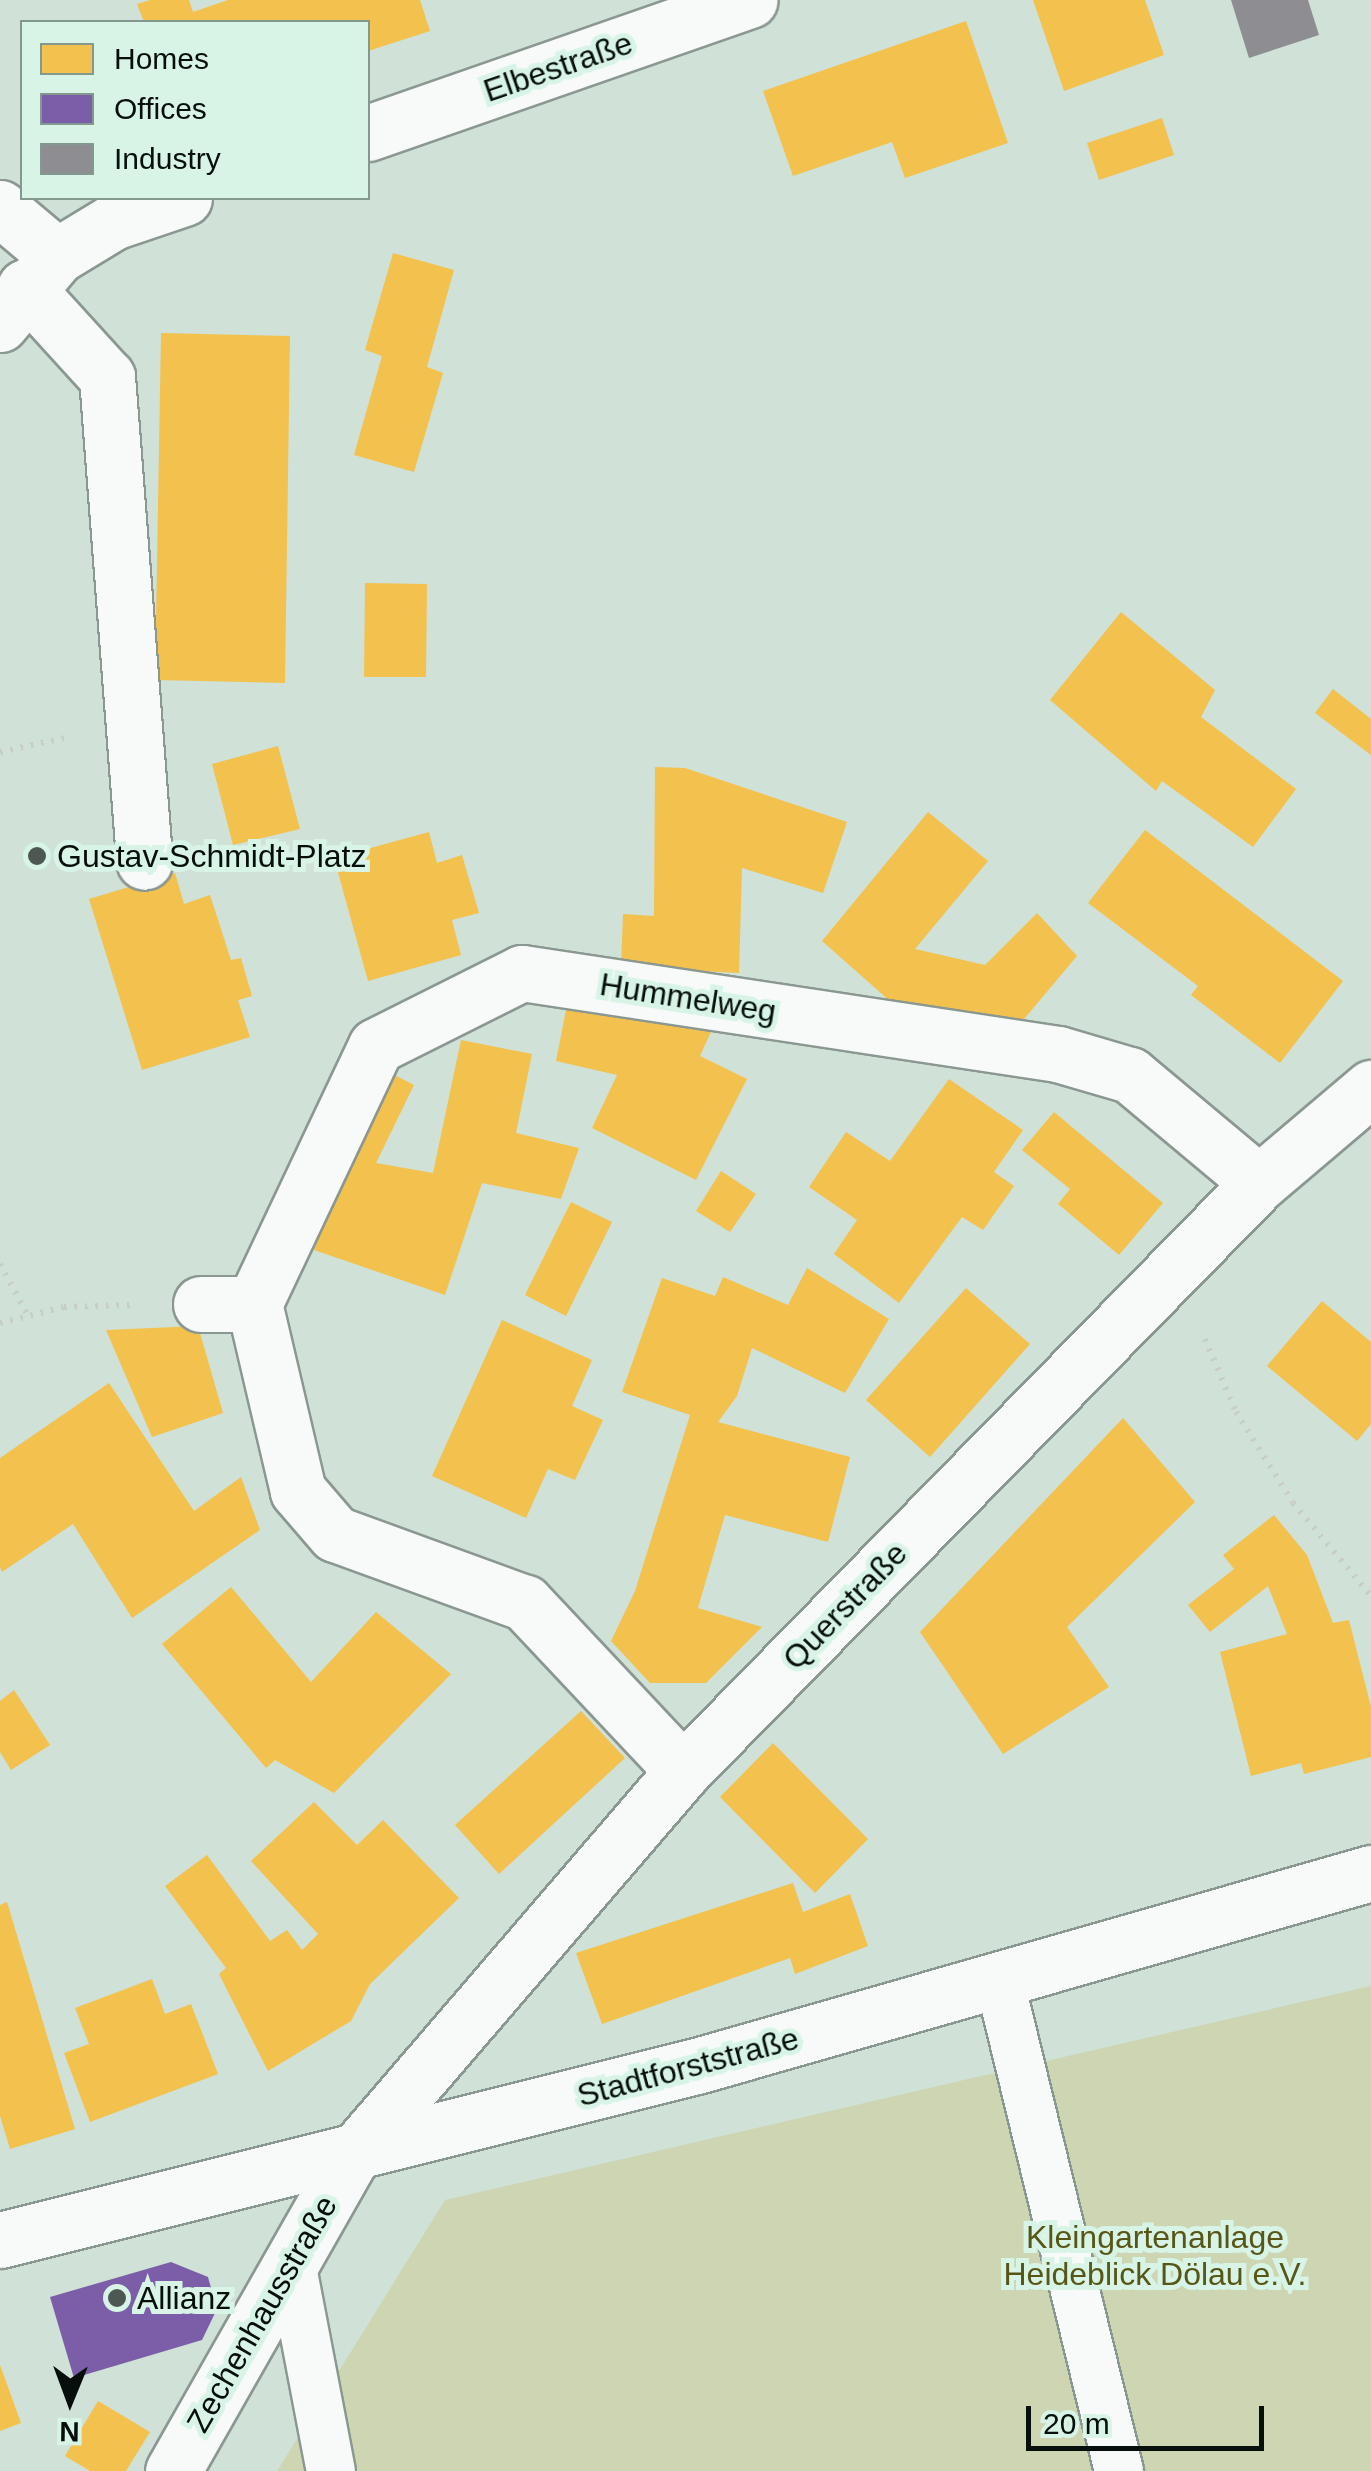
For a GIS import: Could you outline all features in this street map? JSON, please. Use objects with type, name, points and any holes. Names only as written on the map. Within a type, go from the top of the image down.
[{"type":"street","name":"Elbestraße","points":[[370,132],[748,0]]},
{"type":"street","points":[[27,289],[113,222],[178,200]]},
{"type":"street","points":[[0,208],[27,289],[107,378],[144,862]]},
{"type":"street","name":"Hummelweg","points":[[227,1304],[376,1046],[522,973],[1058,1054],[1130,1075],[1259,1183]]},
{"type":"street","name":"Querstraße","points":[[352,2156],[683,1771],[1259,1183],[1371,1088]]},
{"type":"street","points":[[227,1304],[298,1491],[335,1534],[524,1602],[683,1771]]},
{"type":"street","name":"Stadtforststraße","points":[[0,2240],[352,2156],[1371,1873]]},
{"type":"street","name":"Zechenhausstraße","points":[[173,2471],[352,2156]]},
{"type":"lane","points":[[999,1979],[1118,2471]]},
{"type":"lane","points":[[292,2262],[331,2471]]},
{"type":"path","points":[[1186,1258],[1202,1331],[1236,1412],[1293,1503],[1371,1596]]},
{"type":"path","points":[[0,1264],[28,1316]]},
{"type":"path","points":[[0,1323],[64,1307],[227,1304]]},
{"type":"green space","name":"Kleingartenanlage Heideblick Dölau e.V.","points":[[1371,1986],[1371,2471],[277,2471],[445,2200]]},
{"type":"building: Homes","points":[[189,0],[193,12],[228,0],[420,0],[430,31],[370,50],[370,20],[143,20],[137,4]]},
{"type":"building: Homes","points":[[1033,0],[1145,0],[1164,55],[1064,91]]},
{"type":"building: Homes","points":[[966,21],[1008,143],[905,178],[892,142],[793,176],[763,91]]},
{"type":"building: Homes","points":[[1162,118],[1174,155],[1099,180],[1087,143]]},
{"type":"building: Homes","points":[[393,253],[454,270],[427,367],[443,373],[414,472],[354,455],[382,356],[365,350]]},
{"type":"building: Homes","points":[[161,333],[290,336],[285,683],[155,680]]},
{"type":"building: Homes","points":[[365,583],[427,584],[426,677],[364,677]]},
{"type":"building: Homes","points":[[1121,612],[1215,690],[1201,717],[1296,789],[1253,847],[1162,781],[1156,791],[1050,700]]},
{"type":"building: Homes","points":[[1333,689],[1371,719],[1371,755],[1315,713]]},
{"type":"building: Homes","points":[[278,746],[300,829],[233,845],[212,764]]},
{"type":"building: Homes","points":[[655,767],[685,768],[847,822],[823,893],[742,868],[739,973],[621,967],[623,914],[654,916]]},
{"type":"building: Homes","points":[[928,812],[988,861],[915,949],[985,965],[1037,913],[1077,956],[1014,1031],[900,1010],[822,941]]},
{"type":"building: Homes","points":[[1145,830],[1343,981],[1280,1063],[1191,995],[1198,986],[1088,903]]},
{"type":"building: Homes","points":[[429,832],[437,863],[462,855],[479,913],[452,920],[461,955],[368,981],[334,858]]},
{"type":"building: Homes","points":[[175,873],[184,904],[210,895],[231,960],[241,958],[252,996],[238,1000],[250,1037],[142,1070],[89,899]]},
{"type":"building: Homes","points":[[566,1010],[716,1021],[700,1056],[747,1079],[696,1180],[592,1128],[617,1075],[556,1061]]},
{"type":"building: Homes","points":[[461,1040],[532,1054],[516,1133],[579,1148],[561,1199],[482,1183],[445,1295],[314,1250],[346,1157],[387,1071],[414,1085],[376,1163],[433,1173]]},
{"type":"building: Homes","points":[[949,1079],[1023,1130],[994,1172],[1014,1186],[983,1230],[962,1217],[899,1303],[834,1254],[857,1220],[809,1187],[846,1132],[890,1161]]},
{"type":"building: Homes","points":[[1054,1112],[1163,1203],[1119,1255],[1058,1204],[1070,1189],[1022,1150]]},
{"type":"building: Homes","points":[[721,1171],[756,1194],[730,1232],[696,1211]]},
{"type":"building: Homes","points":[[571,1202],[612,1222],[566,1316],[525,1295]]},
{"type":"building: Homes","points":[[807,1268],[889,1319],[845,1393],[752,1348],[737,1396],[718,1422],[850,1457],[828,1542],[725,1515],[698,1608],[762,1627],[706,1683],[650,1683],[611,1641],[635,1591],[690,1415],[622,1392],[662,1278],[715,1296],[723,1277],[788,1305]]},
{"type":"building: Homes","points":[[966,1288],[1030,1344],[930,1457],[866,1400]]},
{"type":"building: Homes","points":[[1322,1301],[1371,1342],[1371,1424],[1357,1441],[1267,1366]]},
{"type":"building: Homes","points":[[502,1320],[592,1360],[572,1406],[603,1420],[575,1480],[548,1469],[526,1518],[432,1476]]},
{"type":"building: Homes","points":[[198,1326],[223,1413],[152,1437],[106,1330]]},
{"type":"building: Homes","points":[[109,1383],[194,1511],[241,1477],[260,1530],[132,1618],[73,1524],[2,1572],[0,1567],[0,1458]]},
{"type":"building: Homes","points":[[1123,1418],[1195,1502],[1067,1627],[1109,1687],[1003,1754],[920,1632]]},
{"type":"building: Homes","points":[[1274,1515],[1307,1555],[1333,1623],[1349,1620],[1371,1707],[1371,1757],[1304,1774],[1301,1763],[1251,1776],[1220,1652],[1287,1634],[1268,1586],[1210,1632],[1188,1605],[1234,1569],[1223,1555]]},
{"type":"building: Homes","points":[[231,1587],[311,1682],[376,1612],[451,1674],[334,1793],[275,1760],[266,1768],[162,1644]]},
{"type":"building: Homes","points":[[14,1690],[50,1745],[11,1770],[0,1752],[0,1701]]},
{"type":"building: Homes","points":[[581,1711],[625,1758],[499,1874],[455,1825]]},
{"type":"building: Homes","points":[[773,1743],[868,1839],[815,1893],[720,1797]]},
{"type":"building: Homes","points":[[314,1802],[357,1845],[383,1820],[459,1898],[370,1984],[351,2021],[268,2071],[219,1974],[226,1968],[165,1886],[207,1855],[270,1941],[287,1930],[302,1950],[318,1934],[251,1861]]},
{"type":"building: Homes","points":[[793,1883],[803,1912],[850,1894],[868,1946],[795,1974],[790,1958],[602,2024],[576,1953]]},
{"type":"building: Homes","points":[[7,1902],[75,2129],[10,2149],[0,2116],[0,1905]]},
{"type":"building: Homes","points":[[152,1979],[165,2014],[191,2004],[218,2074],[90,2122],[64,2053],[89,2044],[75,2008]]},
{"type":"building: Homes","points":[[0,2365],[21,2423],[0,2431]]},
{"type":"building: Homes","points":[[98,2401],[150,2432],[126,2471],[90,2471],[65,2456]]},
{"type":"building: Offices","points":[[171,2262],[208,2277],[217,2309],[202,2340],[74,2378],[50,2297]]},
{"type":"building: Industry","points":[[1231,0],[1308,0],[1319,35],[1249,58]]},
{"type":"place","name":"Gustav-Schmidt-Platz","points":[[37,856]]},
{"type":"place","name":"Allianz","points":[[117,2298]]}]
